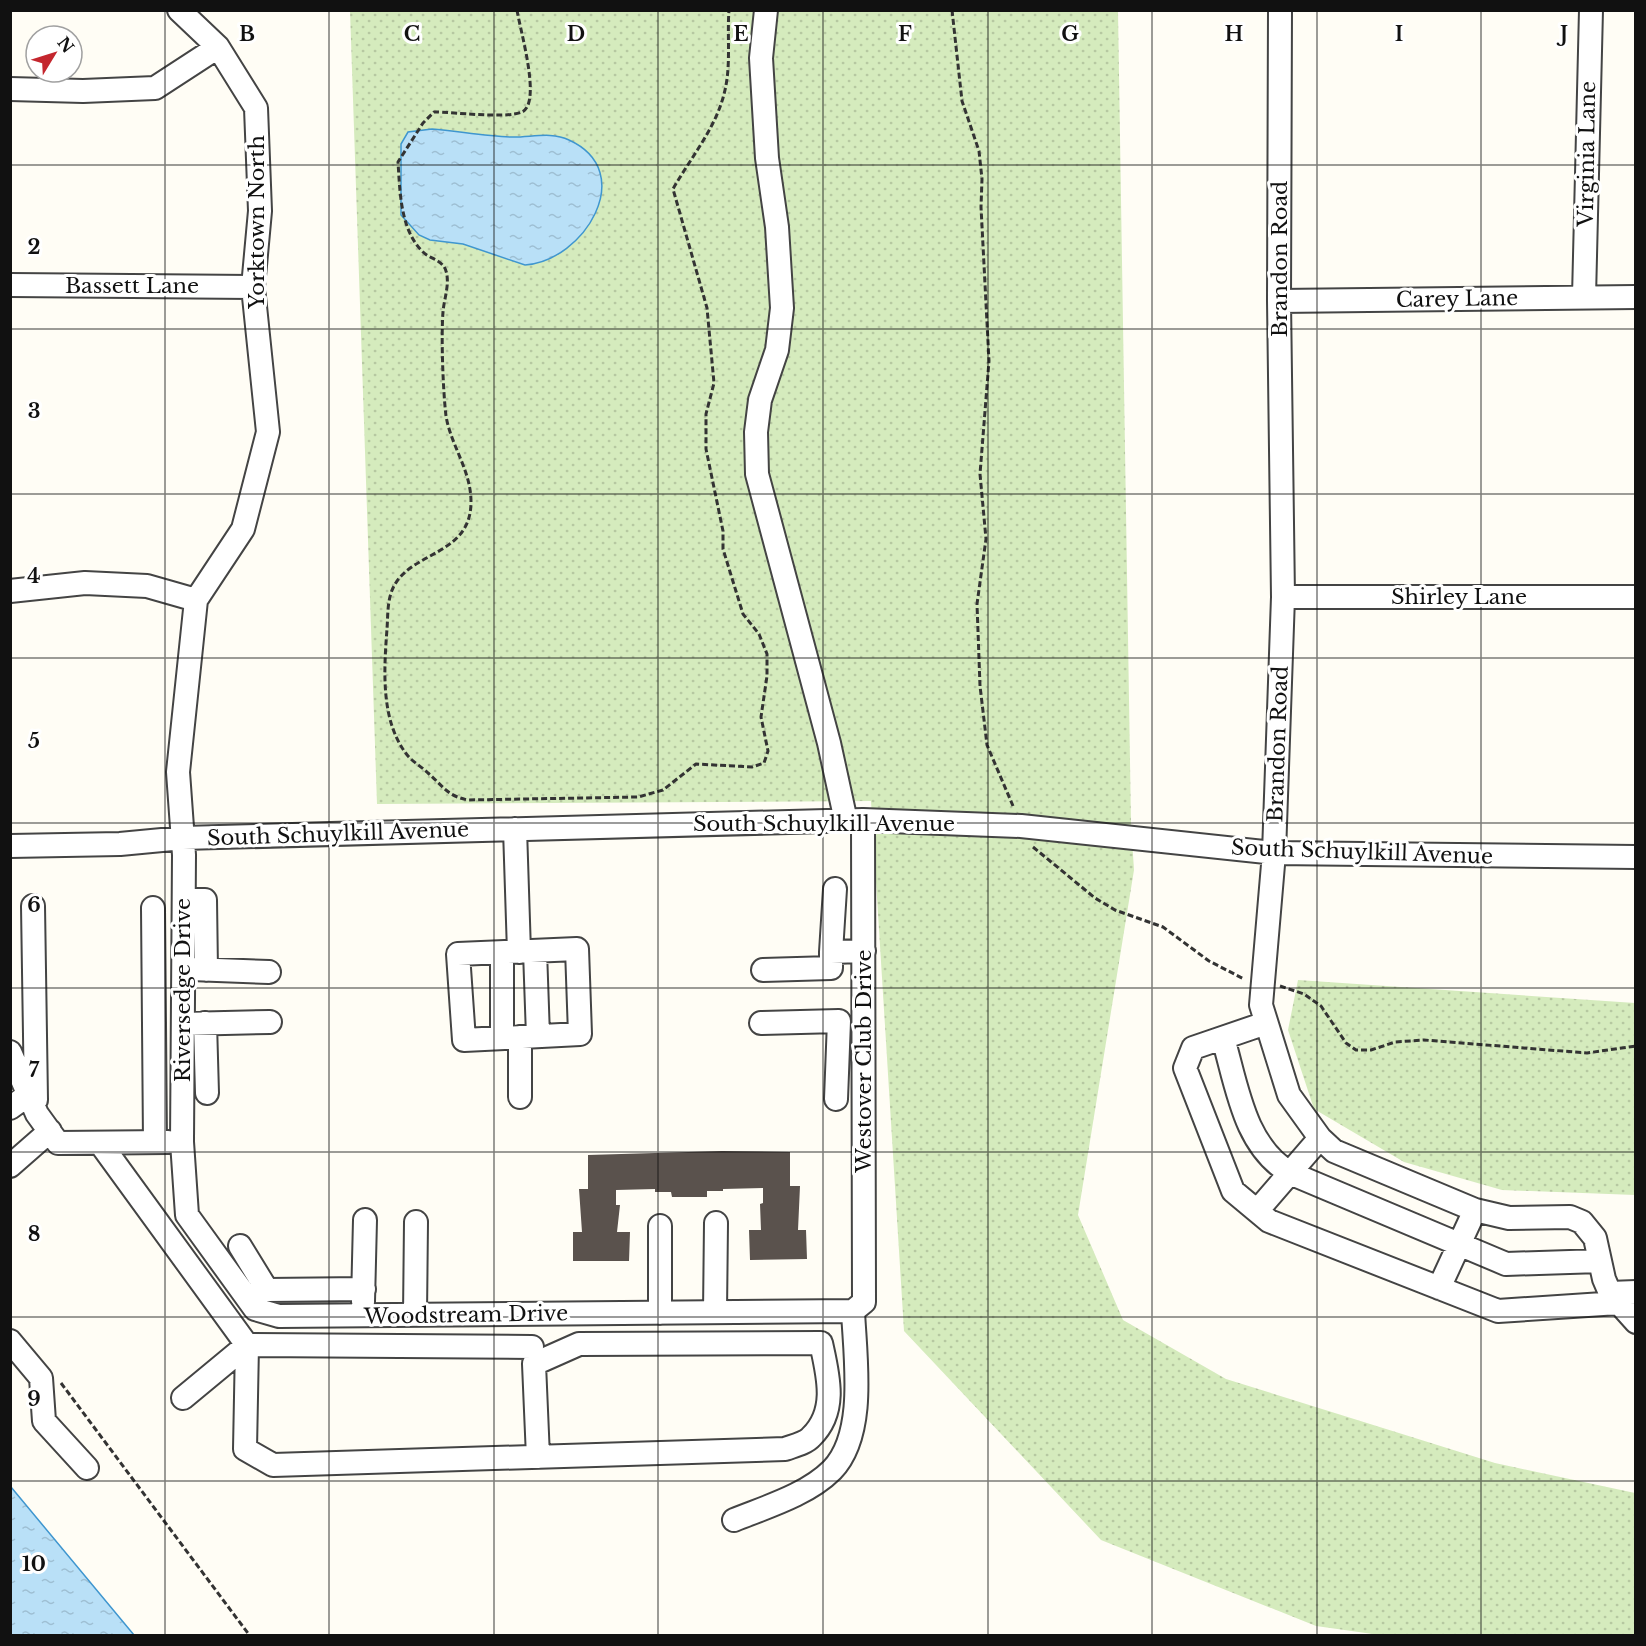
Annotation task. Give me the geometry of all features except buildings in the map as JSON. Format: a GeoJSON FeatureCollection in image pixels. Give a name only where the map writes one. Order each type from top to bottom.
{"type":"FeatureCollection","features":[{"type":"Feature","properties":{"kind":"street","name":"Yorktown North"},"geometry":{"type":"LineString","coordinates":[[179,10],[218,47],[256,108],[260,211],[253,287],[268,432],[243,529],[196,600],[178,772],[183,838]]}},
{"type":"Feature","properties":{"kind":"street","name":"Westover Club Drive"},"geometry":{"type":"LineString","coordinates":[[734,1520],[817,1482],[833,1469],[847,1446],[853,1429],[859,1306],[864,951],[855,820],[829,743],[757,474],[756,432],[760,400],[777,350],[782,308],[777,227],[766,159],[761,57],[766,10]]}},
{"type":"Feature","properties":{"kind":"street","name":"Brandon Road"},"geometry":{"type":"LineString","coordinates":[[1280,10],[1279,301],[1283,597],[1274,853],[1261,1005],[1289,1095],[1320,1138],[1334,1151],[1475,1210],[1509,1218],[1570,1217],[1582,1222],[1595,1238],[1600,1261],[1635,1322]]}},
{"type":"Feature","properties":{"kind":"street","name":"Virginia Lane"},"geometry":{"type":"LineString","coordinates":[[1584,297],[1591,10]]}},
{"type":"Feature","properties":{"kind":"street"},"geometry":{"type":"LineString","coordinates":[[10,89],[83,91],[155,88],[218,47]]}},
{"type":"Feature","properties":{"kind":"street","name":"Bassett Lane"},"geometry":{"type":"LineString","coordinates":[[10,285],[253,287]]}},
{"type":"Feature","properties":{"kind":"street","name":"Carey Lane"},"geometry":{"type":"LineString","coordinates":[[1279,301],[1635,297]]}},
{"type":"Feature","properties":{"kind":"street"},"geometry":{"type":"LineString","coordinates":[[10,591],[85,583],[147,586],[196,600]]}},
{"type":"Feature","properties":{"kind":"street","name":"Shirley Lane"},"geometry":{"type":"LineString","coordinates":[[1283,597],[1635,597]]}},
{"type":"Feature","properties":{"kind":"street","name":"South Schuylkill Avenue"},"geometry":{"type":"LineString","coordinates":[[10,846],[120,844],[183,838],[855,820],[1021,826],[1274,853],[1635,857]]}},
{"type":"Feature","properties":{"kind":"street"},"geometry":{"type":"LineString","coordinates":[[515,829],[520,1097]]}},
{"type":"Feature","properties":{"kind":"street","name":"Riversedge Drive"},"geometry":{"type":"LineString","coordinates":[[182,1142],[194,1024],[183,969],[183,838]]}},
{"type":"Feature","properties":{"kind":"street"},"geometry":{"type":"LineString","coordinates":[[763,970],[831,968],[835,889]]}},
{"type":"Feature","properties":{"kind":"street"},"geometry":{"type":"LineString","coordinates":[[184,900],[205,900],[206,970]]}},
{"type":"Feature","properties":{"kind":"street"},"geometry":{"type":"LineString","coordinates":[[10,1166],[31,1112],[33,906]]}},
{"type":"Feature","properties":{"kind":"street"},"geometry":{"type":"LineString","coordinates":[[153,908],[154,1142]]}},
{"type":"Feature","properties":{"kind":"street"},"geometry":{"type":"LineString","coordinates":[[577,949],[580,1034],[464,1040],[459,954],[519,952],[577,949]]}},
{"type":"Feature","properties":{"kind":"street"},"geometry":{"type":"LineString","coordinates":[[831,952],[864,951]]}},
{"type":"Feature","properties":{"kind":"street"},"geometry":{"type":"LineString","coordinates":[[519,952],[520,1037]]}},
{"type":"Feature","properties":{"kind":"street"},"geometry":{"type":"LineString","coordinates":[[183,969],[269,972]]}},
{"type":"Feature","properties":{"kind":"street"},"geometry":{"type":"LineString","coordinates":[[761,1023],[839,1021],[836,1099]]}},
{"type":"Feature","properties":{"kind":"street"},"geometry":{"type":"LineString","coordinates":[[207,1093],[194,1024],[270,1022]]}},
{"type":"Feature","properties":{"kind":"street"},"geometry":{"type":"LineString","coordinates":[[1266,1023],[1192,1048],[1185,1068],[1233,1191],[1269,1221],[1498,1311],[1621,1296]]}},
{"type":"Feature","properties":{"kind":"street"},"geometry":{"type":"LineString","coordinates":[[839,1034],[864,1033]]}},
{"type":"Feature","properties":{"kind":"street"},"geometry":{"type":"LineString","coordinates":[[1223,1038],[1248,1125],[1273,1163],[1290,1173],[1506,1264],[1600,1261]]}},
{"type":"Feature","properties":{"kind":"street"},"geometry":{"type":"LineString","coordinates":[[10,1052],[31,1112],[58,1143],[182,1142]]}},
{"type":"Feature","properties":{"kind":"street"},"geometry":{"type":"LineString","coordinates":[[1257,1211],[1320,1138]]}},
{"type":"Feature","properties":{"kind":"street","name":"Woodstream Drive"},"geometry":{"type":"LineString","coordinates":[[182,1142],[187,1215],[255,1309],[279,1316],[722,1312],[859,1306]]}},
{"type":"Feature","properties":{"kind":"street"},"geometry":{"type":"LineString","coordinates":[[100,1143],[247,1346],[245,1449],[273,1465],[785,1449],[811,1438],[825,1415],[831,1391],[821,1343],[579,1344],[533,1356],[247,1346],[183,1398]]}},
{"type":"Feature","properties":{"kind":"street"},"geometry":{"type":"LineString","coordinates":[[1439,1288],[1475,1210]]}},
{"type":"Feature","properties":{"kind":"street"},"geometry":{"type":"LineString","coordinates":[[363,1316],[365,1220]]}},
{"type":"Feature","properties":{"kind":"street"},"geometry":{"type":"LineString","coordinates":[[415,1315],[416,1222]]}},
{"type":"Feature","properties":{"kind":"street"},"geometry":{"type":"LineString","coordinates":[[716,1223],[722,1312],[734,1344]]}},
{"type":"Feature","properties":{"kind":"street"},"geometry":{"type":"LineString","coordinates":[[660,1226],[660,1313]]}},
{"type":"Feature","properties":{"kind":"street"},"geometry":{"type":"LineString","coordinates":[[240,1246],[267,1290],[364,1289]]}},
{"type":"Feature","properties":{"kind":"street"},"geometry":{"type":"LineString","coordinates":[[529,1314],[538,1457]]}},
{"type":"Feature","properties":{"kind":"street"},"geometry":{"type":"LineString","coordinates":[[10,1341],[41,1378],[44,1421],[87,1468]]}},
{"type":"Feature","properties":{"kind":"path"},"geometry":{"type":"LineString","coordinates":[[517,10],[532,85],[531,102],[523,111],[507,114],[434,112],[398,162],[407,228],[424,253],[438,260],[446,270],[447,284],[443,313],[446,415],[452,438],[469,478],[471,504],[465,529],[448,546],[405,571],[393,588],[389,605],[385,651],[388,709],[393,728],[408,757],[452,797],[468,800],[638,797],[663,790],[696,764],[753,767],[764,763],[768,751],[760,717],[767,676],[767,654],[759,634],[743,614],[723,549],[723,531],[706,449],[706,414],[714,383],[707,308],[673,189],[718,114],[725,90],[729,61],[729,10]]}},
{"type":"Feature","properties":{"kind":"path"},"geometry":{"type":"LineString","coordinates":[[952,10],[962,101],[979,151],[982,179],[981,207],[989,361],[981,451],[981,496],[986,539],[977,604],[980,686],[987,745],[999,779],[1028,841],[1039,854],[1095,898],[1115,910],[1164,927],[1231,974],[1304,994],[1321,1006],[1346,1043],[1356,1050],[1371,1050],[1395,1042],[1424,1040],[1587,1053],[1635,1046]]}},
{"type":"Feature","properties":{"kind":"path"},"geometry":{"type":"LineString","coordinates":[[60,1382],[250,1635]]}},
{"type":"Feature","properties":{"kind":"green space"},"geometry":{"type":"Polygon","coordinates":[[[350,11],[1118,11],[1131,824],[1134,870],[1078,1215],[1123,1320],[1226,1379],[1495,1463],[1635,1493],[1635,1635],[1387,1636],[1316,1626],[1101,1540],[904,1331],[871,801],[377,804],[350,11]]]}},
{"type":"Feature","properties":{"kind":"green space"},"geometry":{"type":"Polygon","coordinates":[[[1298,980],[1635,1003],[1635,1195],[1502,1190],[1404,1162],[1314,1109],[1288,1030],[1298,980]]]}},
{"type":"Feature","properties":{"kind":"water"},"geometry":{"type":"Polygon","coordinates":[[[432,129],[490,136],[555,136],[569,140],[590,154],[600,172],[601,193],[595,213],[583,232],[567,248],[547,260],[525,265],[463,244],[430,240],[419,235],[401,215],[401,144],[408,132],[432,129]]]}},
{"type":"Feature","properties":{"kind":"water"},"geometry":{"type":"Polygon","coordinates":[[[11,1487],[134,1635],[11,1635],[11,1487]]]}}]}
